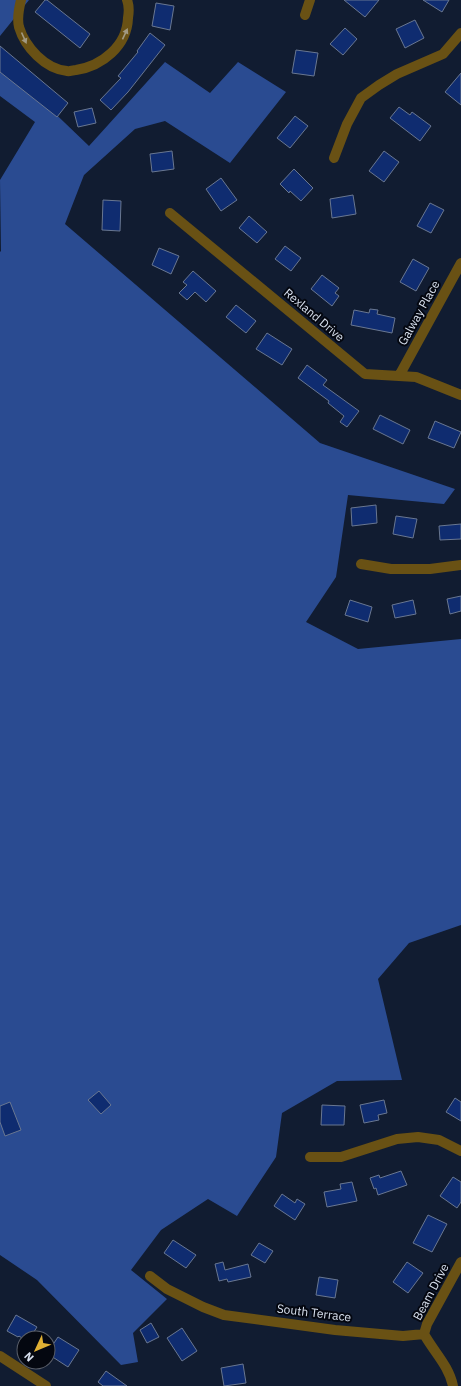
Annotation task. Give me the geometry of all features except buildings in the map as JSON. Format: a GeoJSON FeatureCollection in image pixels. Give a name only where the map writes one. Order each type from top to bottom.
{"type":"FeatureCollection","features":[{"type":"Feature","properties":{"kind":"street"},"geometry":{"type":"LineString","coordinates":[[21,0],[18,9],[19,26],[26,43],[37,56],[51,66],[67,71],[83,69],[96,64],[106,58],[122,40],[128,29],[127,0]]}},
{"type":"Feature","properties":{"kind":"street"},"geometry":{"type":"LineString","coordinates":[[305,15],[310,0]]}},
{"type":"Feature","properties":{"kind":"street"},"geometry":{"type":"LineString","coordinates":[[334,158],[347,124],[362,98],[397,74],[443,54],[461,33]]}},
{"type":"Feature","properties":{"kind":"street","name":"Rexland Drive"},"geometry":{"type":"LineString","coordinates":[[170,213],[365,374],[416,377],[461,394]]}},
{"type":"Feature","properties":{"kind":"street","name":"Galway Place"},"geometry":{"type":"LineString","coordinates":[[399,376],[461,263]]}},
{"type":"Feature","properties":{"kind":"street"},"geometry":{"type":"LineString","coordinates":[[361,564],[391,569],[430,568],[461,565]]}},
{"type":"Feature","properties":{"kind":"street"},"geometry":{"type":"LineString","coordinates":[[310,1157],[341,1157],[397,1139],[418,1137],[439,1140],[461,1151]]}},
{"type":"Feature","properties":{"kind":"street","name":"Beam Drive"},"geometry":{"type":"LineString","coordinates":[[424,1334],[427,1324],[461,1262]]}},
{"type":"Feature","properties":{"kind":"street","name":"South Terrace"},"geometry":{"type":"LineString","coordinates":[[150,1276],[167,1289],[203,1307],[224,1315],[335,1330],[403,1336],[424,1334]]}},
{"type":"Feature","properties":{"kind":"street"},"geometry":{"type":"LineString","coordinates":[[424,1334],[448,1370],[453,1386]]}},
{"type":"Feature","properties":{"kind":"street"},"geometry":{"type":"LineString","coordinates":[[0,1356],[46,1386]]}},
{"type":"Feature","properties":{"kind":"shaded area"},"geometry":{"type":"Polygon","coordinates":[[[0,0],[29,0],[0,36],[0,0]]]}},
{"type":"Feature","properties":{"kind":"shaded area"},"geometry":{"type":"Polygon","coordinates":[[[0,56],[16,76],[89,146],[165,62],[210,93],[238,62],[286,92],[230,163],[165,121],[135,129],[84,175],[65,224],[320,443],[455,489],[444,504],[348,495],[336,577],[306,622],[358,649],[461,639],[461,925],[409,943],[378,979],[402,1080],[337,1081],[282,1113],[276,1157],[237,1216],[208,1199],[161,1230],[131,1270],[167,1299],[133,1333],[138,1362],[121,1365],[37,1280],[0,1255],[0,180],[35,122],[0,96],[0,56]]]}}]}
